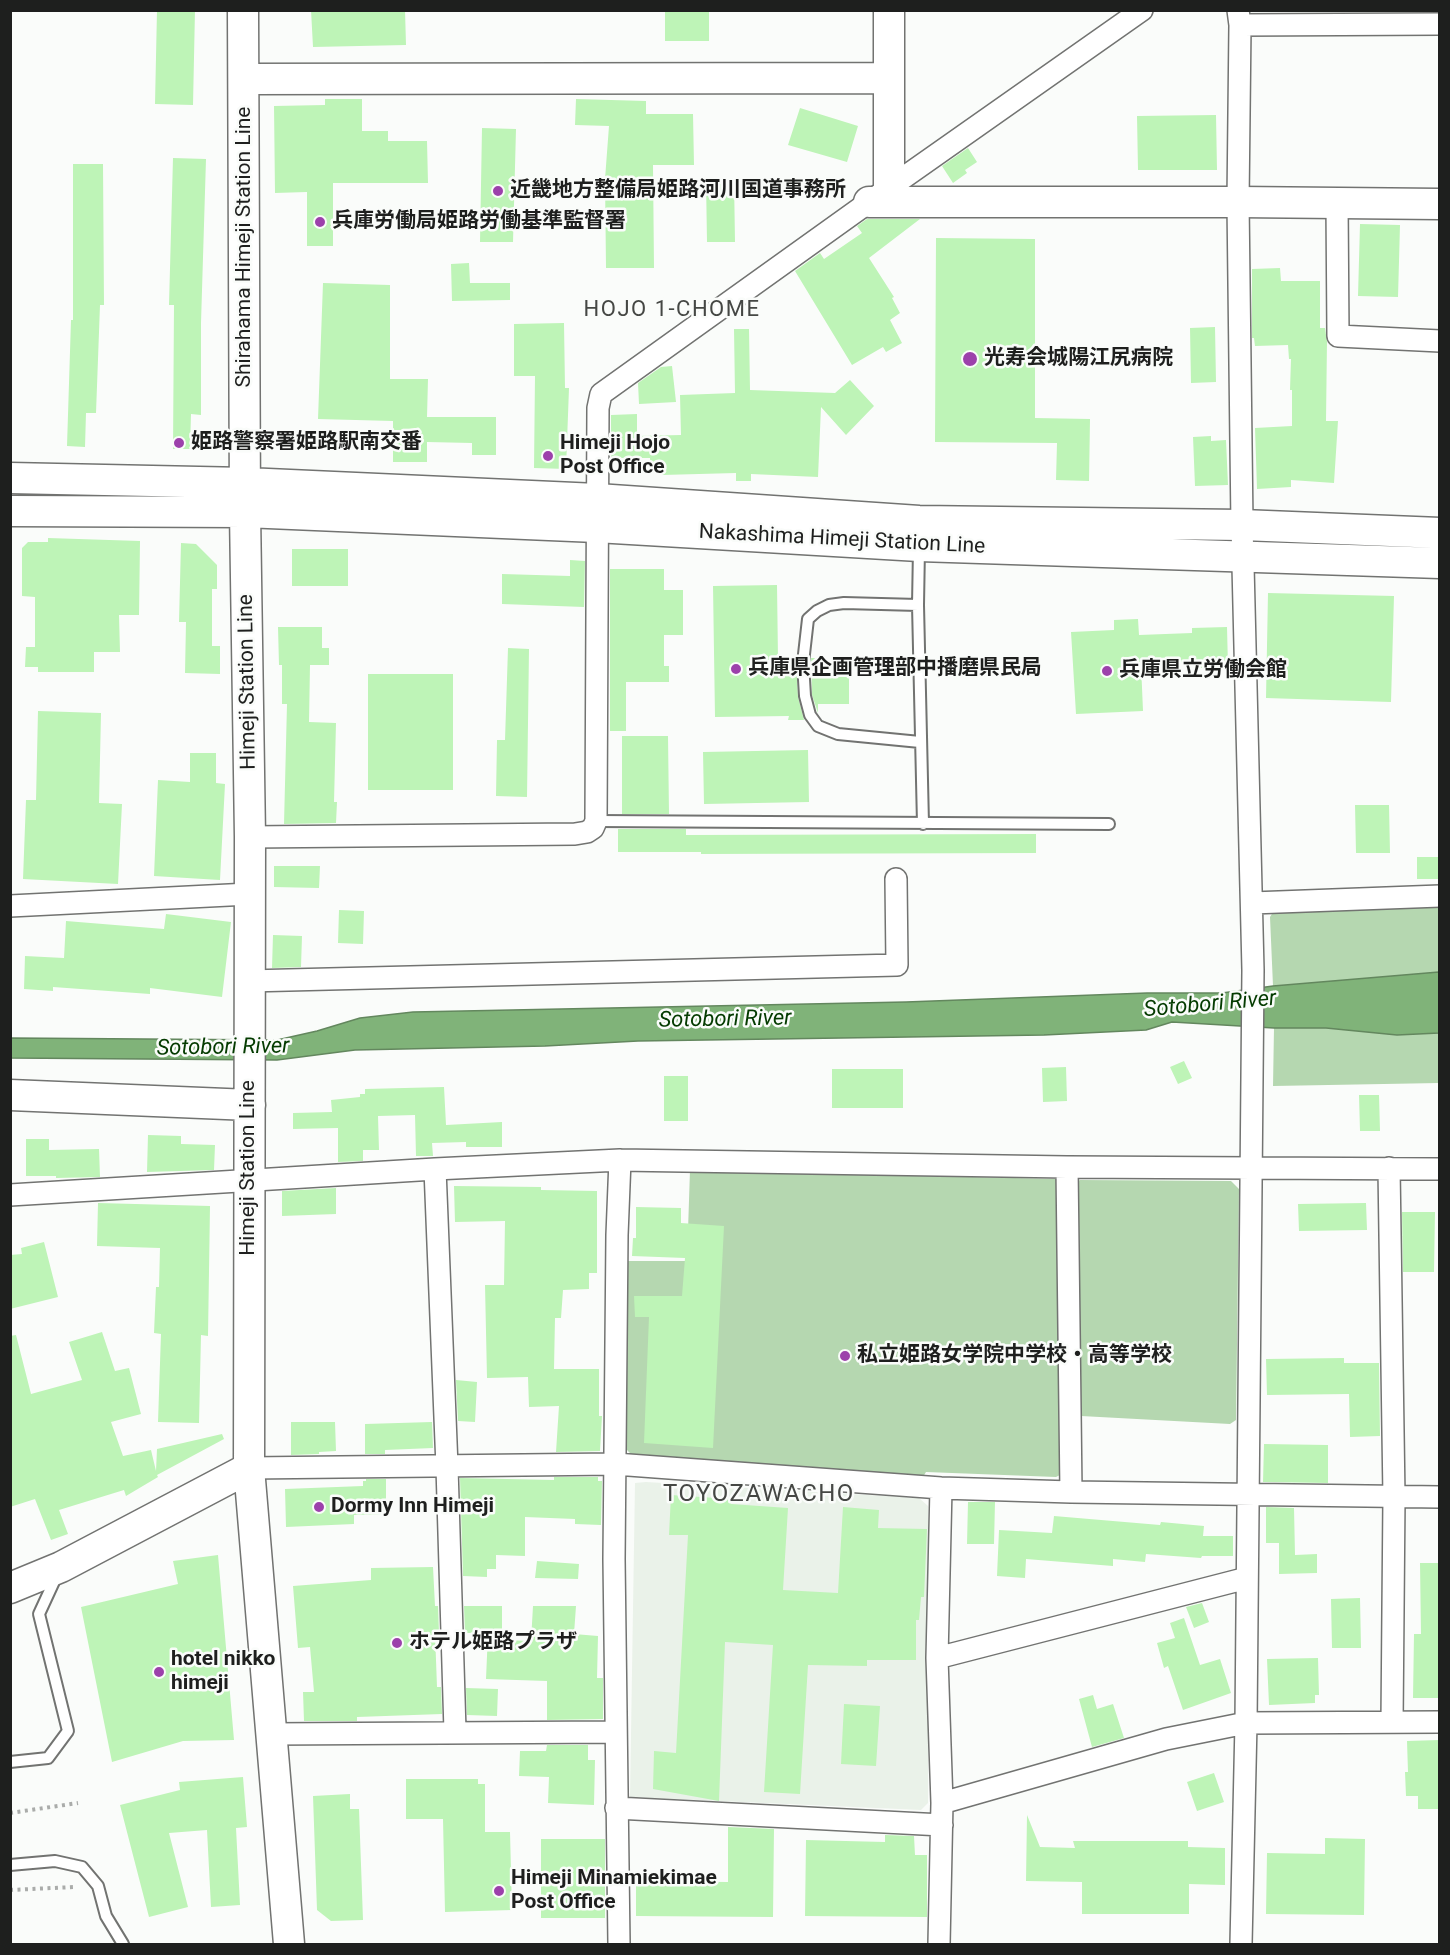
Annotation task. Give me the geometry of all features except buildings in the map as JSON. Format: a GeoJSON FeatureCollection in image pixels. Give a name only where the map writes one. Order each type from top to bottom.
{"type":"FeatureCollection","features":[{"type":"Feature","properties":{"kind":"main road","name":"Shirahama Himeji Station Line"},"geometry":{"type":"LineString","coordinates":[[243,10],[245,497]]}},
{"type":"Feature","properties":{"kind":"main road"},"geometry":{"type":"LineString","coordinates":[[890,10],[889,78],[879,196],[1440,204]]}},
{"type":"Feature","properties":{"kind":"main road"},"geometry":{"type":"LineString","coordinates":[[244,79],[889,78]]}},
{"type":"Feature","properties":{"kind":"main road"},"geometry":{"type":"LineString","coordinates":[[10,478],[245,497]]}},
{"type":"Feature","properties":{"kind":"main road"},"geometry":{"type":"LineString","coordinates":[[10,511],[245,497]]}},
{"type":"Feature","properties":{"kind":"main road","name":"Nakashima Himeji Station Line"},"geometry":{"type":"LineString","coordinates":[[245,497],[596,513],[1242,556],[1440,562]]}},
{"type":"Feature","properties":{"kind":"main road","name":"Himeji Station Line"},"geometry":{"type":"LineString","coordinates":[[245,497],[250,837],[249,1468],[289,1944]]}},
{"type":"Feature","properties":{"kind":"main road","name":"Nakashima Himeji Station Line"},"geometry":{"type":"LineString","coordinates":[[919,534],[1242,525],[1440,533]]}},
{"type":"Feature","properties":{"kind":"main road"},"geometry":{"type":"LineString","coordinates":[[10,1095],[250,1105]]}},
{"type":"Feature","properties":{"kind":"main road"},"geometry":{"type":"LineString","coordinates":[[10,1588],[61,1567],[249,1468]]}},
{"type":"Feature","properties":{"kind":"street"},"geometry":{"type":"LineString","coordinates":[[250,837],[575,834],[587,832],[593,828],[596,821],[596,513],[598,408],[601,394],[1142,10]]}},
{"type":"Feature","properties":{"kind":"street"},"geometry":{"type":"LineString","coordinates":[[1241,1944],[1253,1167],[1253,970],[1242,556],[1238,202],[1239,18],[1440,24]]}},
{"type":"Feature","properties":{"kind":"street"},"geometry":{"type":"LineString","coordinates":[[1337,203],[1338,336],[1440,341]]}},
{"type":"Feature","properties":{"kind":"street"},"geometry":{"type":"LineString","coordinates":[[248,981],[897,965],[896,879]]}},
{"type":"Feature","properties":{"kind":"street"},"geometry":{"type":"LineString","coordinates":[[10,906],[249,894]]}},
{"type":"Feature","properties":{"kind":"street"},"geometry":{"type":"LineString","coordinates":[[1252,903],[1440,896]]}},
{"type":"Feature","properties":{"kind":"street"},"geometry":{"type":"LineString","coordinates":[[10,1195],[435,1168],[620,1160],[1067,1167],[1440,1169]]}},
{"type":"Feature","properties":{"kind":"street"},"geometry":{"type":"LineString","coordinates":[[619,1944],[615,1732],[615,1464],[620,1160]]}},
{"type":"Feature","properties":{"kind":"street"},"geometry":{"type":"LineString","coordinates":[[1067,1167],[1071,1492]]}},
{"type":"Feature","properties":{"kind":"street"},"geometry":{"type":"LineString","coordinates":[[435,1168],[455,1731]]}},
{"type":"Feature","properties":{"kind":"street"},"geometry":{"type":"LineString","coordinates":[[1389,1168],[1394,1497],[1392,1722]]}},
{"type":"Feature","properties":{"kind":"street"},"geometry":{"type":"LineString","coordinates":[[249,1468],[615,1464],[941,1488],[1440,1497]]}},
{"type":"Feature","properties":{"kind":"street"},"geometry":{"type":"LineString","coordinates":[[939,1944],[942,1803],[937,1658],[941,1488]]}},
{"type":"Feature","properties":{"kind":"street"},"geometry":{"type":"LineString","coordinates":[[937,1658],[1247,1578]]}},
{"type":"Feature","properties":{"kind":"street"},"geometry":{"type":"LineString","coordinates":[[942,1803],[1166,1739],[1246,1723],[1440,1722]]}},
{"type":"Feature","properties":{"kind":"street"},"geometry":{"type":"LineString","coordinates":[[271,1734],[455,1731],[615,1732]]}},
{"type":"Feature","properties":{"kind":"street"},"geometry":{"type":"LineString","coordinates":[[616,1808],[942,1825]]}},
{"type":"Feature","properties":{"kind":"lane"},"geometry":{"type":"LineString","coordinates":[[919,534],[918,605],[923,824]]}},
{"type":"Feature","properties":{"kind":"lane"},"geometry":{"type":"LineString","coordinates":[[918,605],[844,603],[829,605],[817,611],[808,619],[803,663],[807,706],[818,726],[838,734],[920,742]]}},
{"type":"Feature","properties":{"kind":"lane"},"geometry":{"type":"LineString","coordinates":[[596,821],[1109,824]]}},
{"type":"Feature","properties":{"kind":"lane"},"geometry":{"type":"LineString","coordinates":[[10,1762],[48,1758],[68,1731],[39,1614],[61,1567]]}},
{"type":"Feature","properties":{"kind":"lane"},"geometry":{"type":"LineString","coordinates":[[10,1865],[55,1861],[82,1867],[98,1886],[106,1916],[121,1943]]}},
{"type":"Feature","properties":{"kind":"path"},"geometry":{"type":"LineString","coordinates":[[10,1813],[78,1803]]}},
{"type":"Feature","properties":{"kind":"path"},"geometry":{"type":"LineString","coordinates":[[10,1890],[74,1887]]}},
{"type":"Feature","properties":{"kind":"shaded area"},"geometry":{"type":"Polygon","coordinates":[[[1439,906],[1439,972],[1273,986],[1270,917],[1275,909],[1439,906]]]}},
{"type":"Feature","properties":{"kind":"shaded area"},"geometry":{"type":"Polygon","coordinates":[[[1274,1028],[1326,1028],[1397,1035],[1439,1033],[1439,1083],[1273,1086],[1274,1028]]]}},
{"type":"Feature","properties":{"kind":"shaded area","name":"私立姫路女学院中学校・高等学校"},"geometry":{"type":"Polygon","coordinates":[[[690,1170],[1055,1179],[1062,1183],[1064,1473],[1056,1477],[926,1472],[923,1477],[637,1460],[627,1450],[627,1261],[687,1261],[690,1170]]]}},
{"type":"Feature","properties":{"kind":"shaded area"},"geometry":{"type":"Polygon","coordinates":[[[1080,1180],[1231,1181],[1239,1189],[1236,1420],[1230,1424],[1081,1416],[1075,1410],[1075,1183],[1080,1180]]]}},
{"type":"Feature","properties":{"kind":"shaded area"},"geometry":{"type":"Polygon","coordinates":[[[635,1483],[919,1498],[928,1506],[928,1803],[921,1810],[630,1797],[635,1483]]]}},
{"type":"Feature","properties":{"kind":"water","name":"Sotobori River"},"geometry":{"type":"Polygon","coordinates":[[[1439,972],[1439,1033],[1397,1035],[1326,1028],[1274,1028],[1172,1022],[1146,1030],[1044,1035],[638,1041],[545,1046],[355,1050],[277,1060],[11,1058],[11,1038],[277,1040],[360,1018],[413,1012],[1222,993],[1273,986],[1439,972]]]}},
{"type":"Feature","properties":{"kind":"place","name":"近畿地方整備局姫路河川国道事務所"},"geometry":{"type":"Point","coordinates":[498,191]}},
{"type":"Feature","properties":{"kind":"place","name":"兵庫労働局姫路労働基準監督署"},"geometry":{"type":"Point","coordinates":[320,222]}},
{"type":"Feature","properties":{"kind":"place","name":"光寿会城陽江尻病院"},"geometry":{"type":"Point","coordinates":[970,359]}},
{"type":"Feature","properties":{"kind":"place","name":"姫路警察署姫路駅南交番"},"geometry":{"type":"Point","coordinates":[179,443]}},
{"type":"Feature","properties":{"kind":"place","name":"Himeji Hojo Post Office"},"geometry":{"type":"Point","coordinates":[548,456]}},
{"type":"Feature","properties":{"kind":"place","name":"兵庫県企画管理部中播磨県民局"},"geometry":{"type":"Point","coordinates":[736,669]}},
{"type":"Feature","properties":{"kind":"place","name":"兵庫県立労働会館"},"geometry":{"type":"Point","coordinates":[1107,671]}},
{"type":"Feature","properties":{"kind":"place","name":"私立姫路女学院中学校・高等学校"},"geometry":{"type":"Point","coordinates":[845,1356]}},
{"type":"Feature","properties":{"kind":"place","name":"Dormy Inn Himeji"},"geometry":{"type":"Point","coordinates":[319,1507]}},
{"type":"Feature","properties":{"kind":"place","name":"ホテル姫路プラザ"},"geometry":{"type":"Point","coordinates":[397,1643]}},
{"type":"Feature","properties":{"kind":"place","name":"hotel nikko himeji"},"geometry":{"type":"Point","coordinates":[159,1672]}},
{"type":"Feature","properties":{"kind":"place","name":"Himeji Minamiekimae Post Office"},"geometry":{"type":"Point","coordinates":[499,1891]}},
{"type":"Feature","properties":{"kind":"district","name":"HOJO 1-CHOME"},"geometry":{"type":"Point","coordinates":[672,310]}},
{"type":"Feature","properties":{"kind":"district","name":"TOYOZAWACHO"},"geometry":{"type":"Point","coordinates":[759,1495]}}]}
